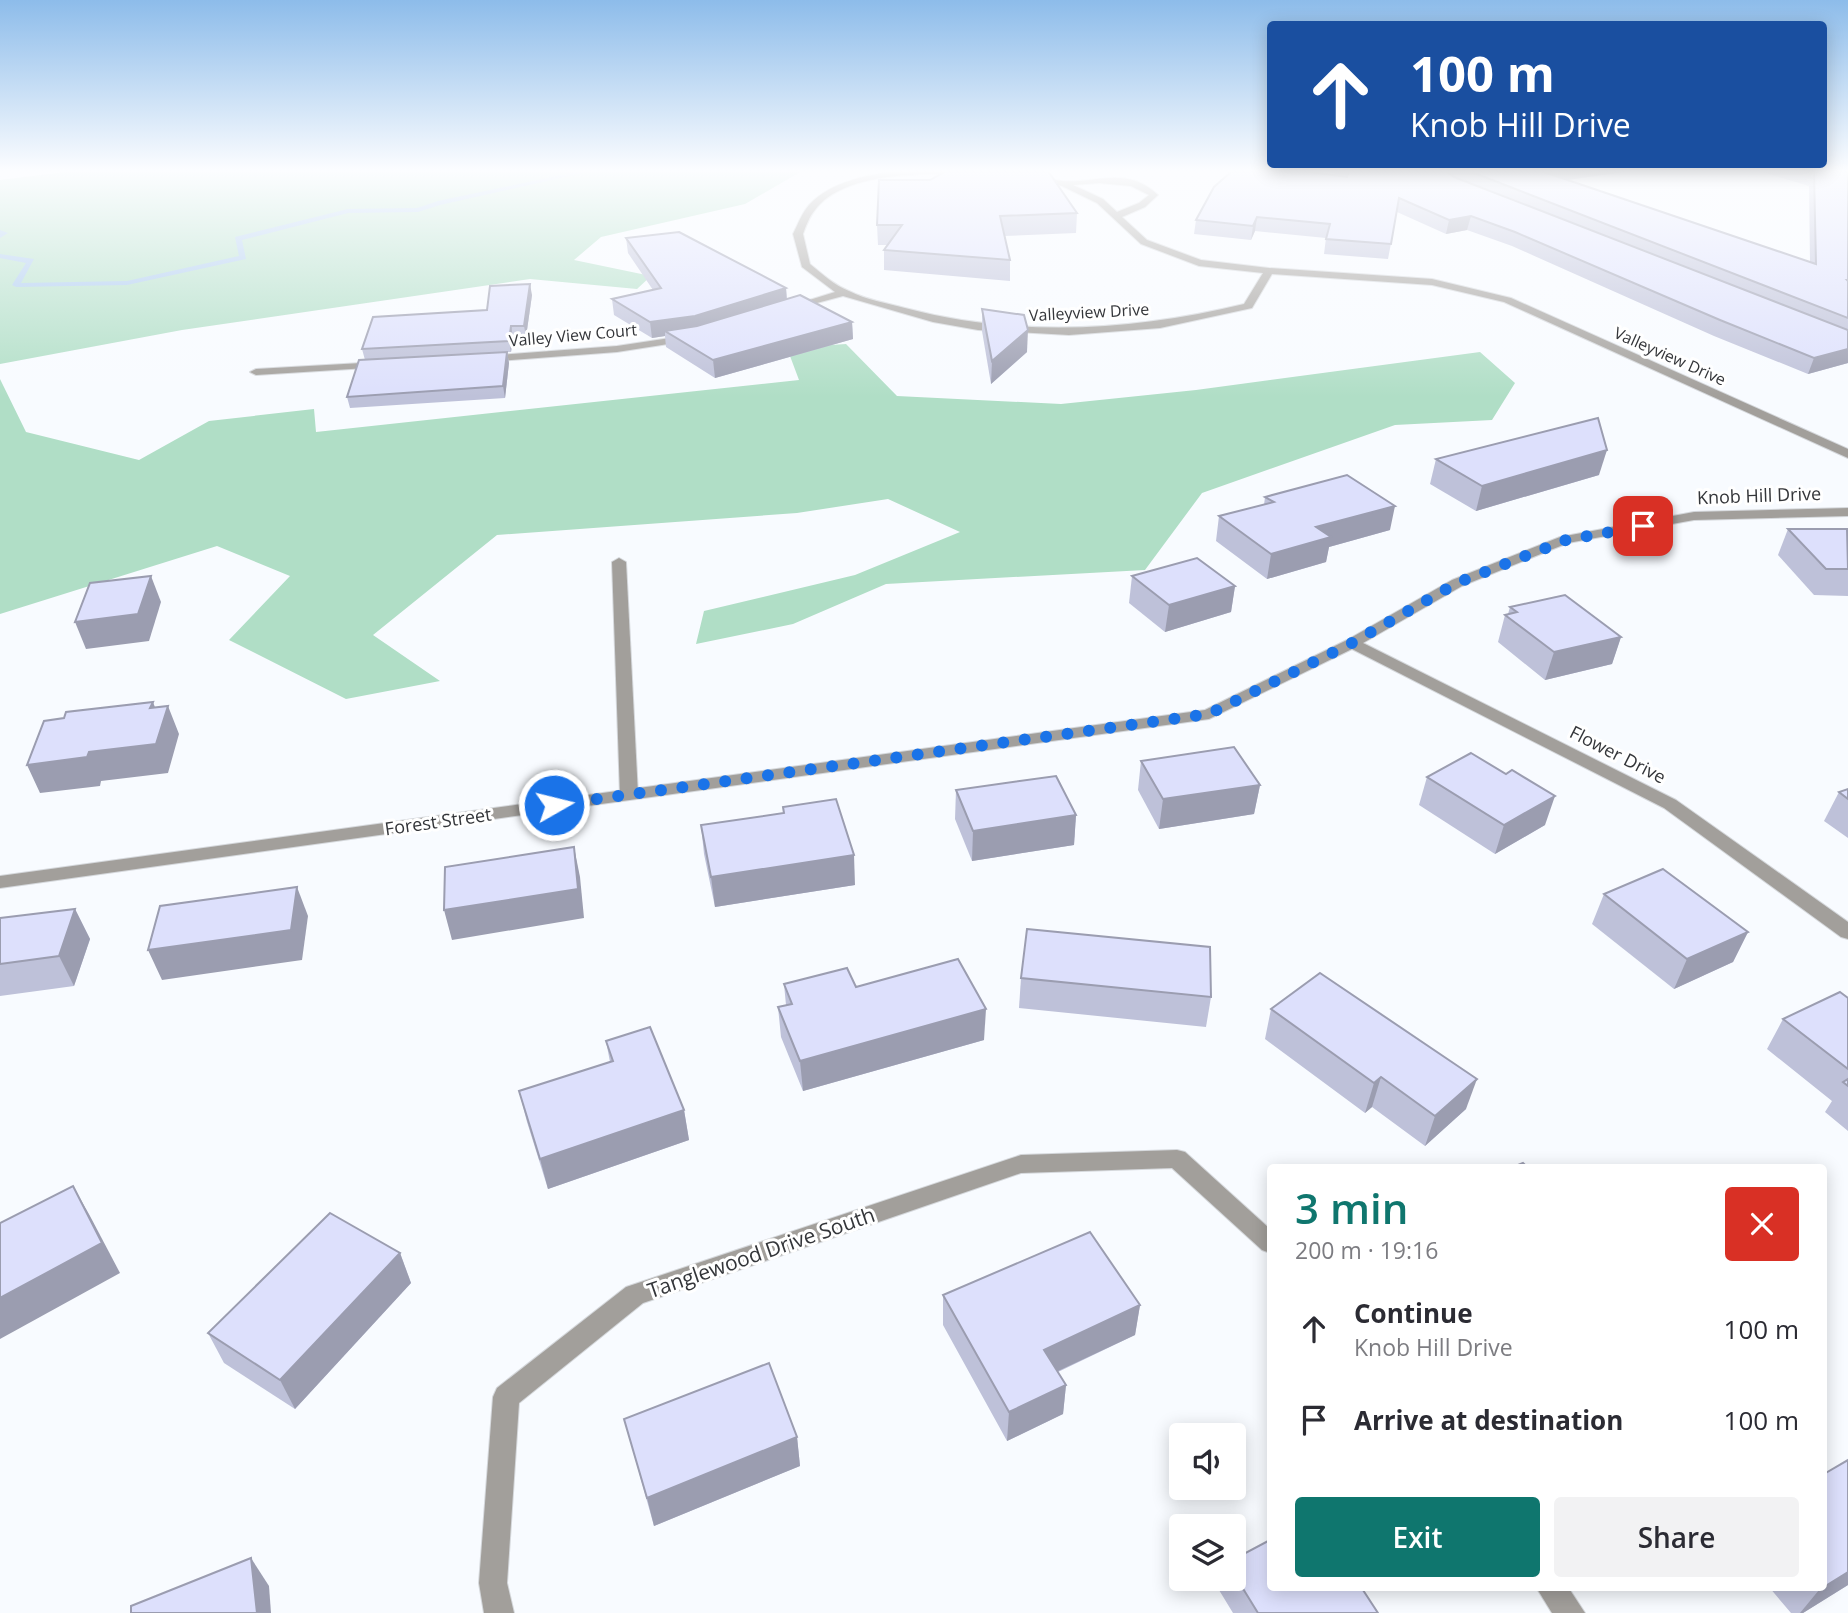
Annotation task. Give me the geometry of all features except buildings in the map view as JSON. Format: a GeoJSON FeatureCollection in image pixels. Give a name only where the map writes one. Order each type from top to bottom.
{"type":"FeatureCollection","features":[{"type":"Feature","properties":{"kind":"street","name":"Valleyview Drive"},"geometry":{"type":"LineString","coordinates":[[801,246],[805,265],[844,293],[928,319],[1024,331],[1112,330],[1196,321],[1248,306],[1269,271]]}},
{"type":"Feature","properties":{"kind":"street","name":"Valleyview Drive"},"geometry":{"type":"LineString","coordinates":[[1155,246],[1199,263],[1269,271],[1432,282],[1507,300],[1848,454]]}},
{"type":"Feature","properties":{"kind":"street"},"geometry":{"type":"LineString","coordinates":[[778,313],[844,293]]}},
{"type":"Feature","properties":{"kind":"street","name":"Valley View Court"},"geometry":{"type":"LineString","coordinates":[[466,360],[617,349],[698,337]]}},
{"type":"Feature","properties":{"kind":"street"},"geometry":{"type":"LineString","coordinates":[[256,372],[396,364]]}},
{"type":"Feature","properties":{"kind":"street","name":"Knob Hill Drive"},"geometry":{"type":"LineString","coordinates":[[1209,714],[1352,643],[1457,583],[1566,540],[1694,516],[1848,512]]}},
{"type":"Feature","properties":{"kind":"street"},"geometry":{"type":"LineString","coordinates":[[619,562],[629,795]]}},
{"type":"Feature","properties":{"kind":"street","name":"Flower Drive"},"geometry":{"type":"LineString","coordinates":[[1352,643],[1670,804],[1848,932]]}},
{"type":"Feature","properties":{"kind":"street","name":"Forest Street"},"geometry":{"type":"LineString","coordinates":[[0,882],[1209,714]]}},
{"type":"Feature","properties":{"kind":"street","name":"Tanglewood Drive South"},"geometry":{"type":"LineString","coordinates":[[499,1613],[493,1583],[506,1397],[635,1295],[1021,1164],[1177,1159],[1267,1240]]}},
{"type":"Feature","properties":{"kind":"street"},"geometry":{"type":"LineString","coordinates":[[1553,1591],[1570,1613]]}},
{"type":"Feature","properties":{"kind":"green space"},"geometry":{"type":"Polygon","coordinates":[[[0,246],[590,246],[574,260],[651,276],[637,289],[530,279],[182,330],[0,364],[0,246]]]}},
{"type":"Feature","properties":{"kind":"green space"},"geometry":{"type":"Polygon","coordinates":[[[846,344],[897,396],[1061,404],[1196,390],[1480,352],[1515,383],[1492,420],[1395,425],[1202,493],[1145,570],[886,584],[793,624],[696,644],[704,611],[855,575],[960,532],[888,499],[797,513],[497,535],[373,635],[440,681],[346,699],[229,640],[290,576],[217,546],[0,614],[0,379],[26,432],[139,460],[209,421],[314,409],[316,432],[799,380],[787,348],[846,344]]]}},
{"type":"Feature","properties":{"kind":"waterway"},"geometry":{"type":"LineString","coordinates":[[0,256],[31,261],[16,285],[127,283],[243,257],[240,246]]}},
{"type":"Feature","properties":{"kind":"route"},"geometry":{"type":"LineString","coordinates":[[554,805],[1209,714],[1352,643],[1457,583],[1566,540],[1643,526]]}}]}
